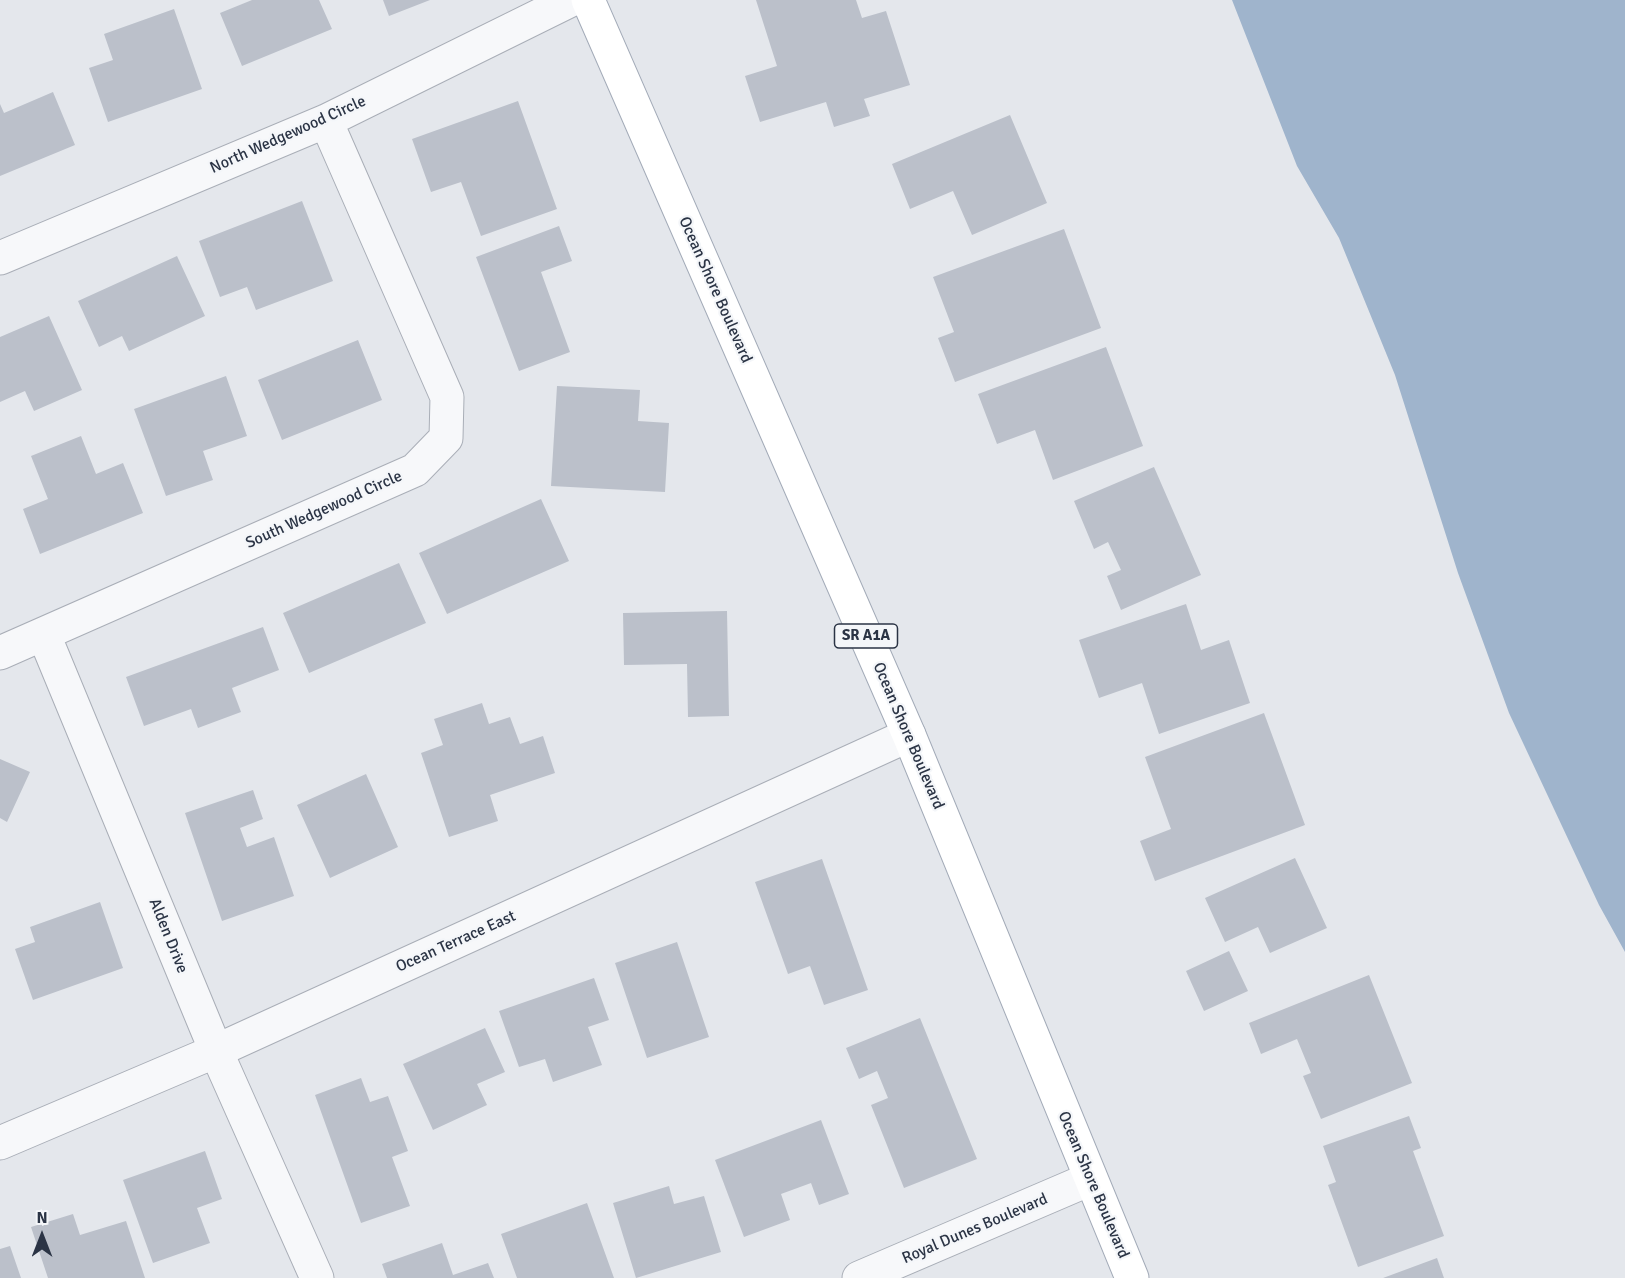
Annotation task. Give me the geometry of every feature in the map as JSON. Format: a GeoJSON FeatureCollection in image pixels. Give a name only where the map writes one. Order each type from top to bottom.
{"type":"FeatureCollection","features":[{"type":"Feature","properties":{"kind":"main road","name":"Ocean Shore Boulevard"},"geometry":{"type":"LineString","coordinates":[[588,0],[909,735],[1132,1278]]}},
{"type":"Feature","properties":{"kind":"street","name":"North Wedgewood Circle"},"geometry":{"type":"LineString","coordinates":[[0,258],[326,121],[571,0]]}},
{"type":"Feature","properties":{"kind":"street","name":"South Wedgewood Circle"},"geometry":{"type":"LineString","coordinates":[[44,635],[415,470],[447,438],[447,397],[326,121]]}},
{"type":"Feature","properties":{"kind":"street"},"geometry":{"type":"LineString","coordinates":[[0,653],[44,635]]}},
{"type":"Feature","properties":{"kind":"street","name":"Alden Drive"},"geometry":{"type":"LineString","coordinates":[[44,635],[216,1051],[316,1278]]}},
{"type":"Feature","properties":{"kind":"street","name":"Ocean Terrace East"},"geometry":{"type":"LineString","coordinates":[[0,1143],[216,1051],[909,735]]}},
{"type":"Feature","properties":{"kind":"street","name":"Royal Dunes Boulevard"},"geometry":{"type":"LineString","coordinates":[[859,1278],[1090,1179]]}},
{"type":"Feature","properties":{"kind":"water"},"geometry":{"type":"Polygon","coordinates":[[[1232,0],[1625,0],[1625,952],[1599,905],[1509,713],[1458,573],[1395,375],[1339,238],[1297,166],[1232,0]]]}},
{"type":"Feature","properties":{"kind":"building"},"geometry":{"type":"Polygon","coordinates":[[[252,0],[319,0],[332,29],[242,66],[220,13],[252,0]]]}},
{"type":"Feature","properties":{"kind":"building"},"geometry":{"type":"Polygon","coordinates":[[[383,0],[430,0],[389,16],[383,0]]]}},
{"type":"Feature","properties":{"kind":"building"},"geometry":{"type":"Polygon","coordinates":[[[756,0],[856,0],[862,18],[886,11],[910,85],[864,99],[870,116],[834,127],[826,102],[760,122],[745,76],[777,66],[756,0]]]}},
{"type":"Feature","properties":{"kind":"building"},"geometry":{"type":"Polygon","coordinates":[[[174,9],[202,89],[108,122],[89,68],[113,60],[104,34],[174,9]]]}},
{"type":"Feature","properties":{"kind":"building"},"geometry":{"type":"Polygon","coordinates":[[[53,92],[75,145],[0,176],[0,104],[4,113],[53,92]]]}},
{"type":"Feature","properties":{"kind":"building"},"geometry":{"type":"Polygon","coordinates":[[[518,101],[557,209],[481,236],[461,182],[431,192],[412,139],[518,101]]]}},
{"type":"Feature","properties":{"kind":"building"},"geometry":{"type":"Polygon","coordinates":[[[1010,115],[1047,203],[972,235],[953,191],[910,209],[892,164],[1010,115]]]}},
{"type":"Feature","properties":{"kind":"building"},"geometry":{"type":"Polygon","coordinates":[[[302,201],[333,281],[256,310],[247,287],[220,297],[199,241],[302,201]]]}},
{"type":"Feature","properties":{"kind":"building"},"geometry":{"type":"Polygon","coordinates":[[[559,226],[572,261],[541,272],[570,352],[519,371],[476,257],[559,226]]]}},
{"type":"Feature","properties":{"kind":"building"},"geometry":{"type":"Polygon","coordinates":[[[1064,229],[1101,328],[955,382],[938,338],[954,332],[933,277],[1064,229]]]}},
{"type":"Feature","properties":{"kind":"building"},"geometry":{"type":"Polygon","coordinates":[[[177,256],[205,316],[129,351],[122,336],[99,347],[78,301],[177,256]]]}},
{"type":"Feature","properties":{"kind":"building"},"geometry":{"type":"Polygon","coordinates":[[[49,316],[82,390],[34,411],[25,391],[0,402],[0,337],[49,316]]]}},
{"type":"Feature","properties":{"kind":"building"},"geometry":{"type":"Polygon","coordinates":[[[358,340],[382,400],[282,440],[258,380],[358,340]]]}},
{"type":"Feature","properties":{"kind":"building"},"geometry":{"type":"Polygon","coordinates":[[[1106,347],[1143,446],[1053,480],[1035,430],[997,444],[978,394],[1106,347]]]}},
{"type":"Feature","properties":{"kind":"building"},"geometry":{"type":"Polygon","coordinates":[[[226,376],[247,436],[203,451],[213,480],[166,496],[134,409],[226,376]]]}},
{"type":"Feature","properties":{"kind":"building"},"geometry":{"type":"Polygon","coordinates":[[[557,386],[640,390],[638,421],[669,423],[665,492],[551,486],[557,386]]]}},
{"type":"Feature","properties":{"kind":"building"},"geometry":{"type":"Polygon","coordinates":[[[81,436],[96,474],[123,463],[143,513],[40,554],[23,509],[48,499],[31,456],[81,436]]]}},
{"type":"Feature","properties":{"kind":"building"},"geometry":{"type":"Polygon","coordinates":[[[1154,467],[1201,575],[1121,610],[1107,576],[1121,570],[1108,542],[1094,549],[1074,501],[1154,467]]]}},
{"type":"Feature","properties":{"kind":"building"},"geometry":{"type":"Polygon","coordinates":[[[541,499],[569,561],[447,614],[419,553],[541,499]]]}},
{"type":"Feature","properties":{"kind":"building"},"geometry":{"type":"Polygon","coordinates":[[[399,563],[426,623],[309,673],[283,613],[399,563]]]}},
{"type":"Feature","properties":{"kind":"building"},"geometry":{"type":"Polygon","coordinates":[[[1186,604],[1201,650],[1229,640],[1250,703],[1159,734],[1142,683],[1099,698],[1079,640],[1186,604]]]}},
{"type":"Feature","properties":{"kind":"building"},"geometry":{"type":"Polygon","coordinates":[[[727,611],[729,716],[688,717],[687,664],[624,665],[623,613],[727,611]]]}},
{"type":"Feature","properties":{"kind":"building"},"geometry":{"type":"Polygon","coordinates":[[[263,627],[279,670],[232,688],[241,712],[198,728],[191,709],[144,726],[126,677],[263,627]]]}},
{"type":"Feature","properties":{"kind":"building"},"geometry":{"type":"Polygon","coordinates":[[[482,703],[489,724],[510,717],[520,744],[543,736],[555,773],[490,795],[498,821],[449,837],[421,753],[443,745],[434,719],[482,703]]]}},
{"type":"Feature","properties":{"kind":"building"},"geometry":{"type":"Polygon","coordinates":[[[1264,713],[1305,825],[1155,881],[1140,841],[1171,829],[1145,757],[1264,713]]]}},
{"type":"Feature","properties":{"kind":"building"},"geometry":{"type":"Polygon","coordinates":[[[0,759],[30,772],[7,822],[0,818],[0,759]]]}},
{"type":"Feature","properties":{"kind":"building"},"geometry":{"type":"Polygon","coordinates":[[[366,774],[398,847],[330,878],[297,805],[366,774]]]}},
{"type":"Feature","properties":{"kind":"building"},"geometry":{"type":"Polygon","coordinates":[[[253,790],[263,819],[240,828],[247,847],[274,837],[294,896],[222,921],[185,813],[253,790]]]}},
{"type":"Feature","properties":{"kind":"building"},"geometry":{"type":"Polygon","coordinates":[[[1295,858],[1327,928],[1270,953],[1258,927],[1225,942],[1205,898],[1295,858]]]}},
{"type":"Feature","properties":{"kind":"building"},"geometry":{"type":"Polygon","coordinates":[[[822,859],[868,990],[824,1005],[810,966],[788,974],[755,882],[822,859]]]}},
{"type":"Feature","properties":{"kind":"building"},"geometry":{"type":"Polygon","coordinates":[[[100,902],[123,968],[33,1000],[15,949],[35,942],[30,927],[100,902]]]}},
{"type":"Feature","properties":{"kind":"building"},"geometry":{"type":"Polygon","coordinates":[[[677,942],[709,1037],[647,1058],[615,963],[677,942]]]}},
{"type":"Feature","properties":{"kind":"building"},"geometry":{"type":"Polygon","coordinates":[[[1229,951],[1248,991],[1204,1011],[1186,971],[1229,951]]]}},
{"type":"Feature","properties":{"kind":"building"},"geometry":{"type":"Polygon","coordinates":[[[1369,975],[1412,1083],[1321,1119],[1303,1076],[1311,1073],[1297,1039],[1261,1054],[1249,1023],[1369,975]]]}},
{"type":"Feature","properties":{"kind":"building"},"geometry":{"type":"Polygon","coordinates":[[[594,978],[609,1020],[588,1027],[602,1065],[553,1082],[545,1059],[519,1067],[499,1011],[594,978]]]}},
{"type":"Feature","properties":{"kind":"building"},"geometry":{"type":"Polygon","coordinates":[[[920,1018],[977,1159],[904,1188],[871,1105],[888,1098],[877,1071],[859,1079],[846,1048],[920,1018]]]}},
{"type":"Feature","properties":{"kind":"building"},"geometry":{"type":"Polygon","coordinates":[[[485,1028],[505,1072],[477,1084],[487,1105],[433,1130],[403,1064],[485,1028]]]}},
{"type":"Feature","properties":{"kind":"building"},"geometry":{"type":"Polygon","coordinates":[[[361,1078],[370,1102],[388,1096],[408,1151],[392,1157],[410,1206],[361,1223],[315,1095],[361,1078]]]}},
{"type":"Feature","properties":{"kind":"building"},"geometry":{"type":"Polygon","coordinates":[[[1409,1116],[1421,1148],[1413,1151],[1444,1236],[1358,1267],[1328,1185],[1336,1182],[1323,1146],[1409,1116]]]}},
{"type":"Feature","properties":{"kind":"building"},"geometry":{"type":"Polygon","coordinates":[[[821,1120],[849,1194],[819,1205],[811,1183],[781,1194],[790,1220],[744,1237],[715,1160],[821,1120]]]}},
{"type":"Feature","properties":{"kind":"building"},"geometry":{"type":"Polygon","coordinates":[[[205,1151],[222,1199],[197,1208],[210,1243],[153,1263],[123,1180],[205,1151]]]}},
{"type":"Feature","properties":{"kind":"building"},"geometry":{"type":"Polygon","coordinates":[[[669,1186],[674,1204],[704,1196],[721,1252],[636,1278],[613,1203],[669,1186]]]}},
{"type":"Feature","properties":{"kind":"building"},"geometry":{"type":"Polygon","coordinates":[[[587,1203],[614,1278],[517,1278],[501,1234],[587,1203]]]}},
{"type":"Feature","properties":{"kind":"building"},"geometry":{"type":"Polygon","coordinates":[[[73,1214],[80,1235],[126,1221],[145,1278],[48,1278],[31,1227],[73,1214]]]}},
{"type":"Feature","properties":{"kind":"building"},"geometry":{"type":"Polygon","coordinates":[[[442,1243],[453,1275],[488,1263],[494,1278],[387,1278],[382,1264],[442,1243]]]}},
{"type":"Feature","properties":{"kind":"building"},"geometry":{"type":"Polygon","coordinates":[[[10,1246],[21,1278],[0,1278],[0,1249],[10,1246]]]}},
{"type":"Feature","properties":{"kind":"building"},"geometry":{"type":"Polygon","coordinates":[[[1437,1258],[1444,1278],[1383,1278],[1437,1258]]]}}]}
